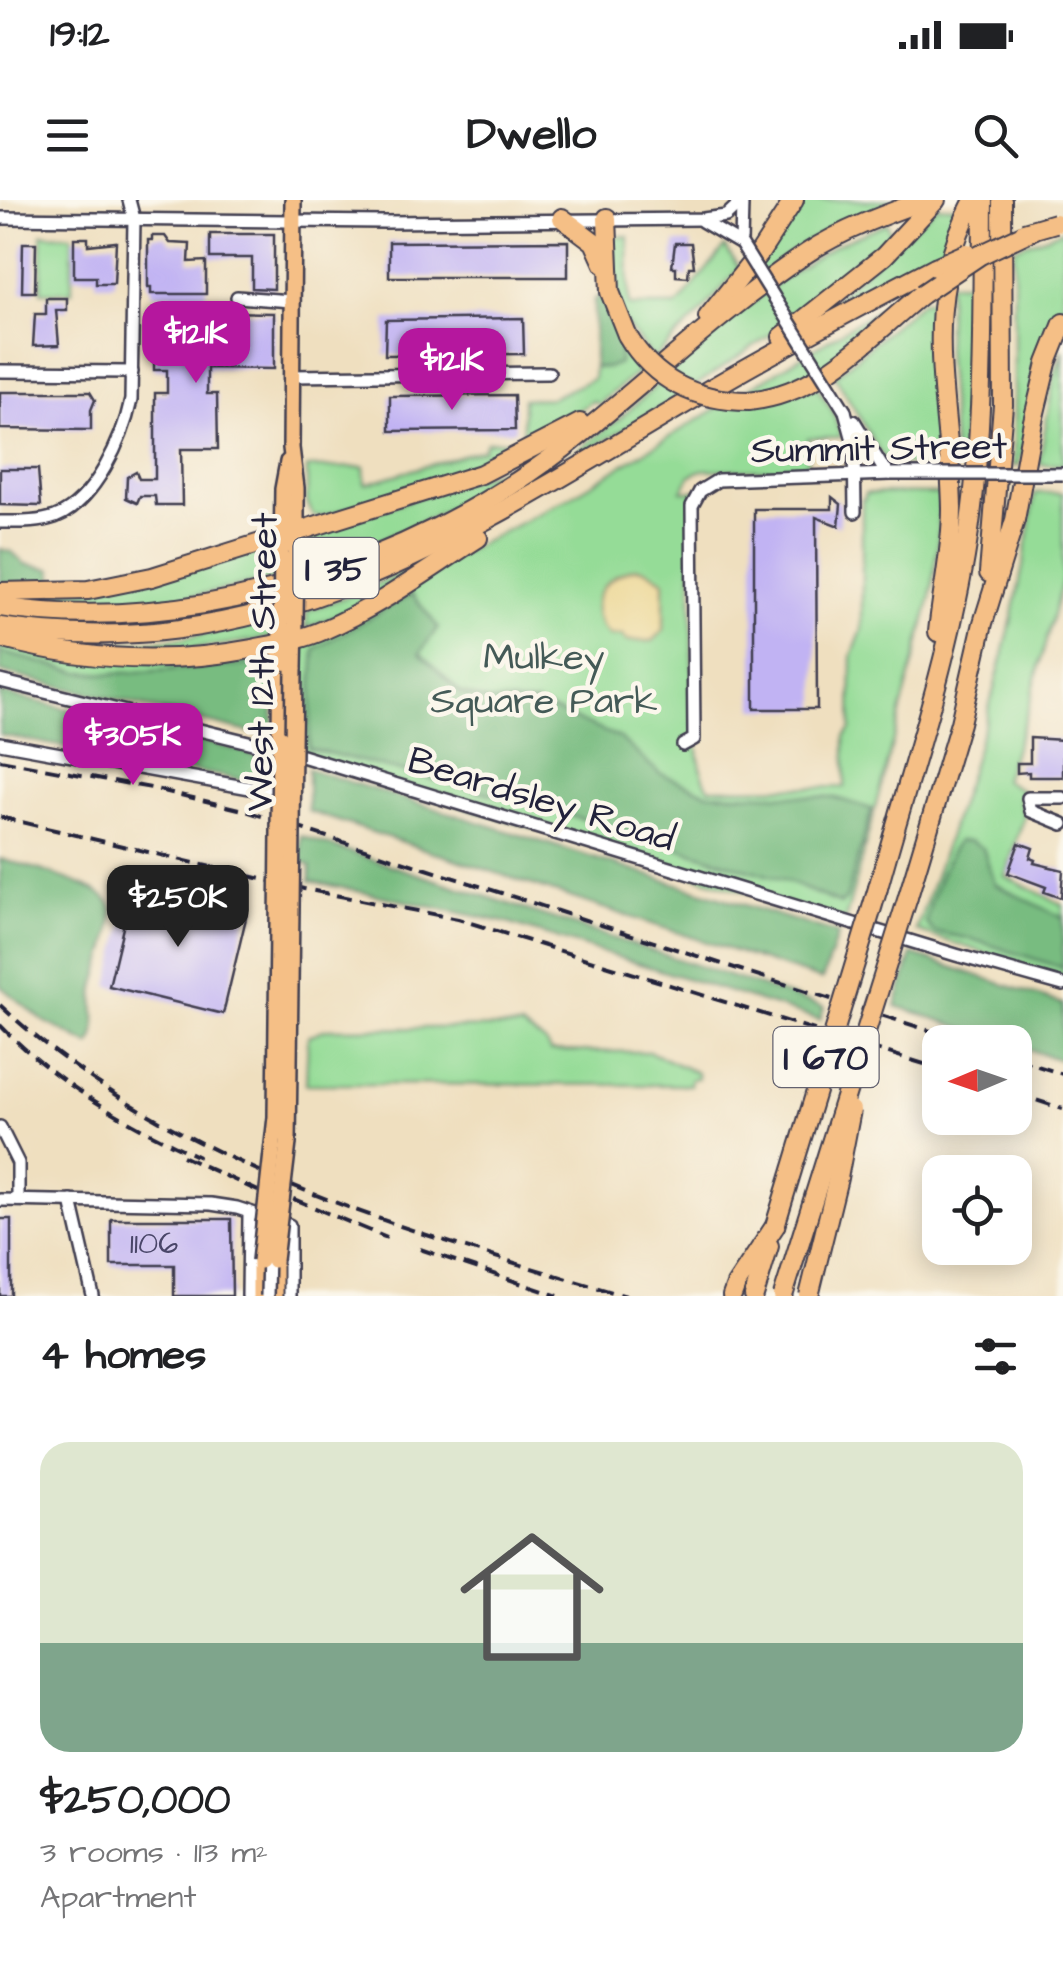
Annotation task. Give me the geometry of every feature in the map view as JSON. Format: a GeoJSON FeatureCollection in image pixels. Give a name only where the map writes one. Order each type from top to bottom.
{"type":"FeatureCollection","features":[{"type":"Feature","properties":{"kind":"highway","name":"I 35"},"geometry":{"type":"LineString","coordinates":[[686,344],[761,251],[794,200]]}},
{"type":"Feature","properties":{"kind":"highway","name":"I 35"},"geometry":{"type":"LineString","coordinates":[[0,608],[74,615],[146,613],[228,600],[315,575],[398,544],[484,501],[561,450],[686,344],[810,251],[888,213],[925,200]]}},
{"type":"Feature","properties":{"kind":"highway","name":"I 35"},"geometry":{"type":"LineString","coordinates":[[713,387],[865,273],[936,200]]}},
{"type":"Feature","properties":{"kind":"highway"},"geometry":{"type":"LineString","coordinates":[[940,669],[938,632],[952,512],[940,344],[942,292],[951,250],[974,200]]}},
{"type":"Feature","properties":{"kind":"highway","name":"I 670"},"geometry":{"type":"LineString","coordinates":[[754,1296],[878,888],[940,669],[965,556],[982,393],[983,200]]}},
{"type":"Feature","properties":{"kind":"highway","name":"I 670"},"geometry":{"type":"LineString","coordinates":[[783,1296],[960,723],[983,624],[1003,405],[1002,200]]}},
{"type":"Feature","properties":{"kind":"highway"},"geometry":{"type":"LineString","coordinates":[[608,213],[610,292]]}},
{"type":"Feature","properties":{"kind":"highway"},"geometry":{"type":"LineString","coordinates":[[562,218],[594,242],[626,335],[650,366],[684,390],[710,398],[749,401],[789,393],[826,374],[922,294],[980,255],[1035,228]]}},
{"type":"Feature","properties":{"kind":"highway","name":"I 35"},"geometry":{"type":"LineString","coordinates":[[0,626],[73,634],[133,634],[212,624],[360,581],[503,513],[713,387],[935,267],[1059,222]]}},
{"type":"Feature","properties":{"kind":"highway"},"geometry":{"type":"LineString","coordinates":[[983,624],[1015,520],[1032,421],[1047,363],[1063,323]]}},
{"type":"Feature","properties":{"kind":"highway"},"geometry":{"type":"LineString","coordinates":[[0,592],[55,593],[119,584],[481,474],[628,395]]}},
{"type":"Feature","properties":{"kind":"highway"},"geometry":{"type":"LineString","coordinates":[[0,638],[79,655],[134,660],[220,655],[288,642],[367,609],[606,451]]}},
{"type":"Feature","properties":{"kind":"highway"},"geometry":{"type":"LineString","coordinates":[[809,1296],[838,1178],[866,1031]]}},
{"type":"Feature","properties":{"kind":"highway"},"geometry":{"type":"LineString","coordinates":[[732,1296],[775,1226]]}},
{"type":"Feature","properties":{"kind":"main road","name":"West 12th Street"},"geometry":{"type":"LineString","coordinates":[[267,1296],[286,1173],[289,1117],[289,532],[283,489],[290,448],[293,200]]}},
{"type":"Feature","properties":{"kind":"street"},"geometry":{"type":"LineString","coordinates":[[129,200],[134,219]]}},
{"type":"Feature","properties":{"kind":"street"},"geometry":{"type":"LineString","coordinates":[[0,522],[34,522],[56,516],[83,497],[104,468],[126,424],[132,372],[134,219],[139,200]]}},
{"type":"Feature","properties":{"kind":"street"},"geometry":{"type":"LineString","coordinates":[[0,218],[293,221],[562,218],[608,213],[696,219],[726,216],[742,201]]}},
{"type":"Feature","properties":{"kind":"street"},"geometry":{"type":"LineString","coordinates":[[741,244],[742,201]]}},
{"type":"Feature","properties":{"kind":"street"},"geometry":{"type":"LineString","coordinates":[[696,219],[741,244],[881,466],[892,474]]}},
{"type":"Feature","properties":{"kind":"street"},"geometry":{"type":"LineString","coordinates":[[236,297],[292,301]]}},
{"type":"Feature","properties":{"kind":"street"},"geometry":{"type":"LineString","coordinates":[[0,371],[132,372]]}},
{"type":"Feature","properties":{"kind":"street"},"geometry":{"type":"LineString","coordinates":[[291,376],[549,373]]}},
{"type":"Feature","properties":{"kind":"street"},"geometry":{"type":"LineString","coordinates":[[845,411],[854,444],[854,512]]}},
{"type":"Feature","properties":{"kind":"street","name":"Summit Street"},"geometry":{"type":"LineString","coordinates":[[683,745],[694,739],[692,506],[700,492],[718,480],[1063,474]]}},
{"type":"Feature","properties":{"kind":"street","name":"Beardsley Road"},"geometry":{"type":"LineString","coordinates":[[0,680],[286,751],[938,950],[1063,984]]}},
{"type":"Feature","properties":{"kind":"street"},"geometry":{"type":"LineString","coordinates":[[0,743],[272,792]]}},
{"type":"Feature","properties":{"kind":"street"},"geometry":{"type":"LineString","coordinates":[[267,1296],[267,1260],[283,1142],[286,751]]}},
{"type":"Feature","properties":{"kind":"street"},"geometry":{"type":"LineString","coordinates":[[1063,798],[1028,798],[1030,811],[1063,824]]}},
{"type":"Feature","properties":{"kind":"street"},"geometry":{"type":"LineString","coordinates":[[0,1127],[18,1162],[18,1200]]}},
{"type":"Feature","properties":{"kind":"street"},"geometry":{"type":"LineString","coordinates":[[0,1200],[211,1204],[290,1225],[289,1296]]}},
{"type":"Feature","properties":{"kind":"street"},"geometry":{"type":"LineString","coordinates":[[72,1201],[93,1296]]}},
{"type":"Feature","properties":{"kind":"street"},"geometry":{"type":"LineString","coordinates":[[248,1296],[249,1214]]}},
{"type":"Feature","properties":{"kind":"green space"},"geometry":{"type":"Polygon","coordinates":[[[801,200],[894,203],[845,222],[800,247],[717,311],[801,200]]]}},
{"type":"Feature","properties":{"kind":"green space"},"geometry":{"type":"Polygon","coordinates":[[[937,206],[963,207],[944,254],[823,317],[820,312],[937,206]]]}},
{"type":"Feature","properties":{"kind":"green space"},"geometry":{"type":"Polygon","coordinates":[[[887,223],[891,235],[903,231],[800,315],[680,396],[538,480],[617,421],[721,327],[777,283],[835,245],[887,223]]]}},
{"type":"Feature","properties":{"kind":"green space"},"geometry":{"type":"Polygon","coordinates":[[[1063,230],[1063,311],[1019,465],[1014,466],[1014,248],[1063,230]]]}},
{"type":"Feature","properties":{"kind":"green space"},"geometry":{"type":"Polygon","coordinates":[[[42,234],[72,235],[72,292],[41,292],[42,234]]]}},
{"type":"Feature","properties":{"kind":"green space"},"geometry":{"type":"Polygon","coordinates":[[[628,236],[629,306],[677,306],[725,247],[739,268],[703,311],[653,359],[621,318],[611,237],[628,236]]]}},
{"type":"Feature","properties":{"kind":"green space"},"geometry":{"type":"Polygon","coordinates":[[[921,283],[920,288],[812,378],[737,396],[921,283]]]}},
{"type":"Feature","properties":{"kind":"green space"},"geometry":{"type":"Polygon","coordinates":[[[949,283],[973,283],[960,467],[955,467],[946,349],[949,283]]]}},
{"type":"Feature","properties":{"kind":"green space"},"geometry":{"type":"Polygon","coordinates":[[[938,290],[933,345],[929,348],[939,465],[892,464],[882,456],[835,376],[922,301],[933,301],[938,290]]]}},
{"type":"Feature","properties":{"kind":"green space"},"geometry":{"type":"Polygon","coordinates":[[[603,294],[619,344],[619,363],[607,368],[594,367],[594,300],[603,294]]]}},
{"type":"Feature","properties":{"kind":"green space"},"geometry":{"type":"Polygon","coordinates":[[[621,338],[643,368],[599,404],[593,401],[543,434],[472,469],[313,516],[307,502],[307,468],[364,467],[365,484],[483,449],[486,442],[523,440],[523,399],[551,398],[593,379],[594,367],[607,368],[621,338]]]}},
{"type":"Feature","properties":{"kind":"green space"},"geometry":{"type":"Polygon","coordinates":[[[1063,350],[1063,465],[1039,464],[1054,377],[1063,350]]]}},
{"type":"Feature","properties":{"kind":"green space","name":"Mulkey Square Park"},"geometry":{"type":"Polygon","coordinates":[[[817,387],[833,412],[841,437],[808,438],[808,469],[702,470],[691,475],[682,491],[700,491],[692,506],[692,656],[697,742],[702,772],[710,788],[845,787],[852,656],[862,630],[862,499],[865,493],[940,494],[931,597],[845,921],[293,757],[295,641],[348,611],[306,628],[307,611],[364,590],[448,550],[382,595],[570,497],[719,407],[817,387]]]}},
{"type":"Feature","properties":{"kind":"green space"},"geometry":{"type":"Polygon","coordinates":[[[519,465],[443,511],[307,569],[310,533],[519,465]]]}},
{"type":"Feature","properties":{"kind":"green space"},"geometry":{"type":"Polygon","coordinates":[[[1035,493],[1063,493],[1063,578],[1027,712],[1004,780],[1024,791],[1019,798],[1024,817],[1005,876],[1063,905],[1063,977],[916,931],[1002,660],[1035,493]]]}},
{"type":"Feature","properties":{"kind":"green space"},"geometry":{"type":"Polygon","coordinates":[[[0,549],[12,552],[25,564],[52,569],[54,584],[0,583],[0,549]]]}},
{"type":"Feature","properties":{"kind":"green space"},"geometry":{"type":"Polygon","coordinates":[[[263,549],[276,557],[275,578],[208,593],[103,607],[34,604],[0,598],[263,549]]]}},
{"type":"Feature","properties":{"kind":"green space"},"geometry":{"type":"Polygon","coordinates":[[[412,594],[438,627],[420,653],[461,693],[489,701],[537,703],[620,738],[659,773],[708,793],[833,797],[872,809],[846,900],[841,904],[783,880],[536,805],[308,748],[315,649],[412,594]]]}},
{"type":"Feature","properties":{"kind":"green space"},"geometry":{"type":"Polygon","coordinates":[[[272,619],[274,635],[270,638],[165,653],[50,644],[99,646],[182,639],[272,619]]]}},
{"type":"Feature","properties":{"kind":"green space"},"geometry":{"type":"Polygon","coordinates":[[[0,642],[179,665],[265,658],[272,662],[274,673],[260,664],[108,674],[78,672],[0,652],[0,642]]]}},
{"type":"Feature","properties":{"kind":"green space"},"geometry":{"type":"Polygon","coordinates":[[[0,652],[78,672],[108,674],[260,664],[274,673],[273,738],[0,672],[0,652]]]}},
{"type":"Feature","properties":{"kind":"green space"},"geometry":{"type":"Polygon","coordinates":[[[0,693],[242,751],[269,764],[269,785],[0,735],[0,693]]]}},
{"type":"Feature","properties":{"kind":"green space"},"geometry":{"type":"Polygon","coordinates":[[[308,769],[838,934],[822,980],[308,811],[308,769]]]}},
{"type":"Feature","properties":{"kind":"green space"},"geometry":{"type":"Polygon","coordinates":[[[301,836],[824,1007],[820,1020],[504,922],[310,881],[311,866],[301,861],[301,836]]]}},
{"type":"Feature","properties":{"kind":"green space"},"geometry":{"type":"Polygon","coordinates":[[[958,841],[970,841],[983,848],[995,884],[1063,918],[1063,968],[971,939],[934,932],[926,923],[939,881],[958,841]]]}},
{"type":"Feature","properties":{"kind":"green space"},"geometry":{"type":"Polygon","coordinates":[[[0,859],[80,884],[107,899],[112,907],[110,935],[95,992],[95,1031],[90,1045],[42,1020],[0,986],[0,859]]]}},
{"type":"Feature","properties":{"kind":"green space"},"geometry":{"type":"Polygon","coordinates":[[[912,954],[1063,1004],[1063,1061],[1032,1051],[1032,1025],[954,1025],[896,1006],[912,954]]]}},
{"type":"Feature","properties":{"kind":"green space"},"geometry":{"type":"Polygon","coordinates":[[[521,1027],[544,1041],[550,1051],[650,1052],[697,1073],[698,1078],[691,1079],[690,1085],[306,1084],[308,1036],[326,1029],[521,1027]]]}},
{"type":"Feature","properties":{"kind":"sand"},"geometry":{"type":"Polygon","coordinates":[[[636,568],[664,581],[664,630],[653,641],[626,641],[623,636],[609,636],[596,614],[599,594],[605,585],[636,568]]]}},
{"type":"Feature","properties":{"kind":"building"},"geometry":{"type":"Polygon","coordinates":[[[210,234],[274,234],[274,289],[252,288],[252,258],[210,258],[210,234]]]}},
{"type":"Feature","properties":{"kind":"building"},"geometry":{"type":"Polygon","coordinates":[[[165,236],[170,243],[190,244],[189,262],[206,261],[206,294],[151,294],[148,240],[165,236]]]}},
{"type":"Feature","properties":{"kind":"building"},"geometry":{"type":"Polygon","coordinates":[[[74,238],[88,238],[88,245],[116,242],[114,284],[96,284],[96,277],[74,277],[74,238]]]}},
{"type":"Feature","properties":{"kind":"building"},"geometry":{"type":"Polygon","coordinates":[[[568,241],[568,277],[389,277],[389,242],[568,241]]]}},
{"type":"Feature","properties":{"kind":"building"},"geometry":{"type":"Polygon","coordinates":[[[23,243],[36,243],[35,292],[22,292],[23,243]]]}},
{"type":"Feature","properties":{"kind":"building"},"geometry":{"type":"Polygon","coordinates":[[[675,243],[691,243],[694,267],[689,267],[688,277],[676,276],[676,267],[672,267],[675,243]]]}},
{"type":"Feature","properties":{"kind":"building"},"geometry":{"type":"Polygon","coordinates":[[[46,298],[67,298],[67,310],[56,310],[59,345],[33,346],[35,314],[46,314],[46,298]]]}},
{"type":"Feature","properties":{"kind":"building"},"geometry":{"type":"Polygon","coordinates":[[[208,306],[219,306],[219,312],[274,313],[274,369],[207,368],[207,394],[217,394],[218,449],[181,449],[182,505],[156,505],[155,496],[140,496],[137,503],[126,498],[127,477],[136,472],[139,479],[155,479],[155,393],[167,393],[167,370],[154,370],[154,311],[208,311],[208,306]]]}},
{"type":"Feature","properties":{"kind":"building"},"geometry":{"type":"Polygon","coordinates":[[[523,318],[524,354],[385,355],[386,320],[523,318]]]}},
{"type":"Feature","properties":{"kind":"building"},"geometry":{"type":"Polygon","coordinates":[[[0,392],[90,392],[95,400],[91,430],[0,429],[0,392]]]}},
{"type":"Feature","properties":{"kind":"building"},"geometry":{"type":"Polygon","coordinates":[[[514,395],[515,430],[390,431],[390,396],[514,395]]]}},
{"type":"Feature","properties":{"kind":"building"},"geometry":{"type":"Polygon","coordinates":[[[0,469],[38,469],[41,506],[0,505],[0,469]]]}},
{"type":"Feature","properties":{"kind":"building"},"geometry":{"type":"Polygon","coordinates":[[[832,497],[841,504],[839,526],[816,517],[817,709],[754,709],[754,509],[832,509],[832,497]]]}},
{"type":"Feature","properties":{"kind":"building"},"geometry":{"type":"Polygon","coordinates":[[[1030,738],[1063,740],[1063,777],[1017,773],[1017,763],[1030,763],[1030,738]]]}},
{"type":"Feature","properties":{"kind":"building"},"geometry":{"type":"Polygon","coordinates":[[[1019,843],[1033,848],[1030,858],[1034,863],[1063,870],[1061,898],[1044,892],[1046,887],[1008,873],[1019,843]]]}},
{"type":"Feature","properties":{"kind":"building"},"geometry":{"type":"Polygon","coordinates":[[[133,886],[247,914],[223,1014],[109,986],[133,886]]]}},
{"type":"Feature","properties":{"kind":"building"},"geometry":{"type":"Polygon","coordinates":[[[0,1219],[11,1219],[11,1296],[0,1296],[0,1219]]]}},
{"type":"Feature","properties":{"kind":"building"},"geometry":{"type":"Polygon","coordinates":[[[111,1219],[231,1219],[232,1296],[174,1296],[174,1265],[111,1265],[111,1219]]]}},
{"type":"Feature","properties":{"kind":"railway"},"geometry":{"type":"LineString","coordinates":[[0,760],[151,788],[243,810],[922,1028]]}},
{"type":"Feature","properties":{"kind":"railway"},"geometry":{"type":"LineString","coordinates":[[0,817],[304,889],[458,919],[922,1063]]}},
{"type":"Feature","properties":{"kind":"railway"},"geometry":{"type":"LineString","coordinates":[[0,1005],[66,1061],[138,1109],[215,1150],[377,1218],[626,1296]]}},
{"type":"Feature","properties":{"kind":"railway"},"geometry":{"type":"LineString","coordinates":[[0,1025],[69,1084],[199,1157]]}},
{"type":"Feature","properties":{"kind":"railway"},"geometry":{"type":"LineString","coordinates":[[1032,1064],[1063,1074]]}},
{"type":"Feature","properties":{"kind":"railway"},"geometry":{"type":"LineString","coordinates":[[1032,1099],[1063,1109]]}},
{"type":"Feature","properties":{"kind":"railway"},"geometry":{"type":"LineString","coordinates":[[182,1156],[282,1202]]}},
{"type":"Feature","properties":{"kind":"railway"},"geometry":{"type":"LineString","coordinates":[[272,1190],[387,1238]]}},
{"type":"Feature","properties":{"kind":"railway"},"geometry":{"type":"LineString","coordinates":[[420,1249],[558,1296]]}}]}
